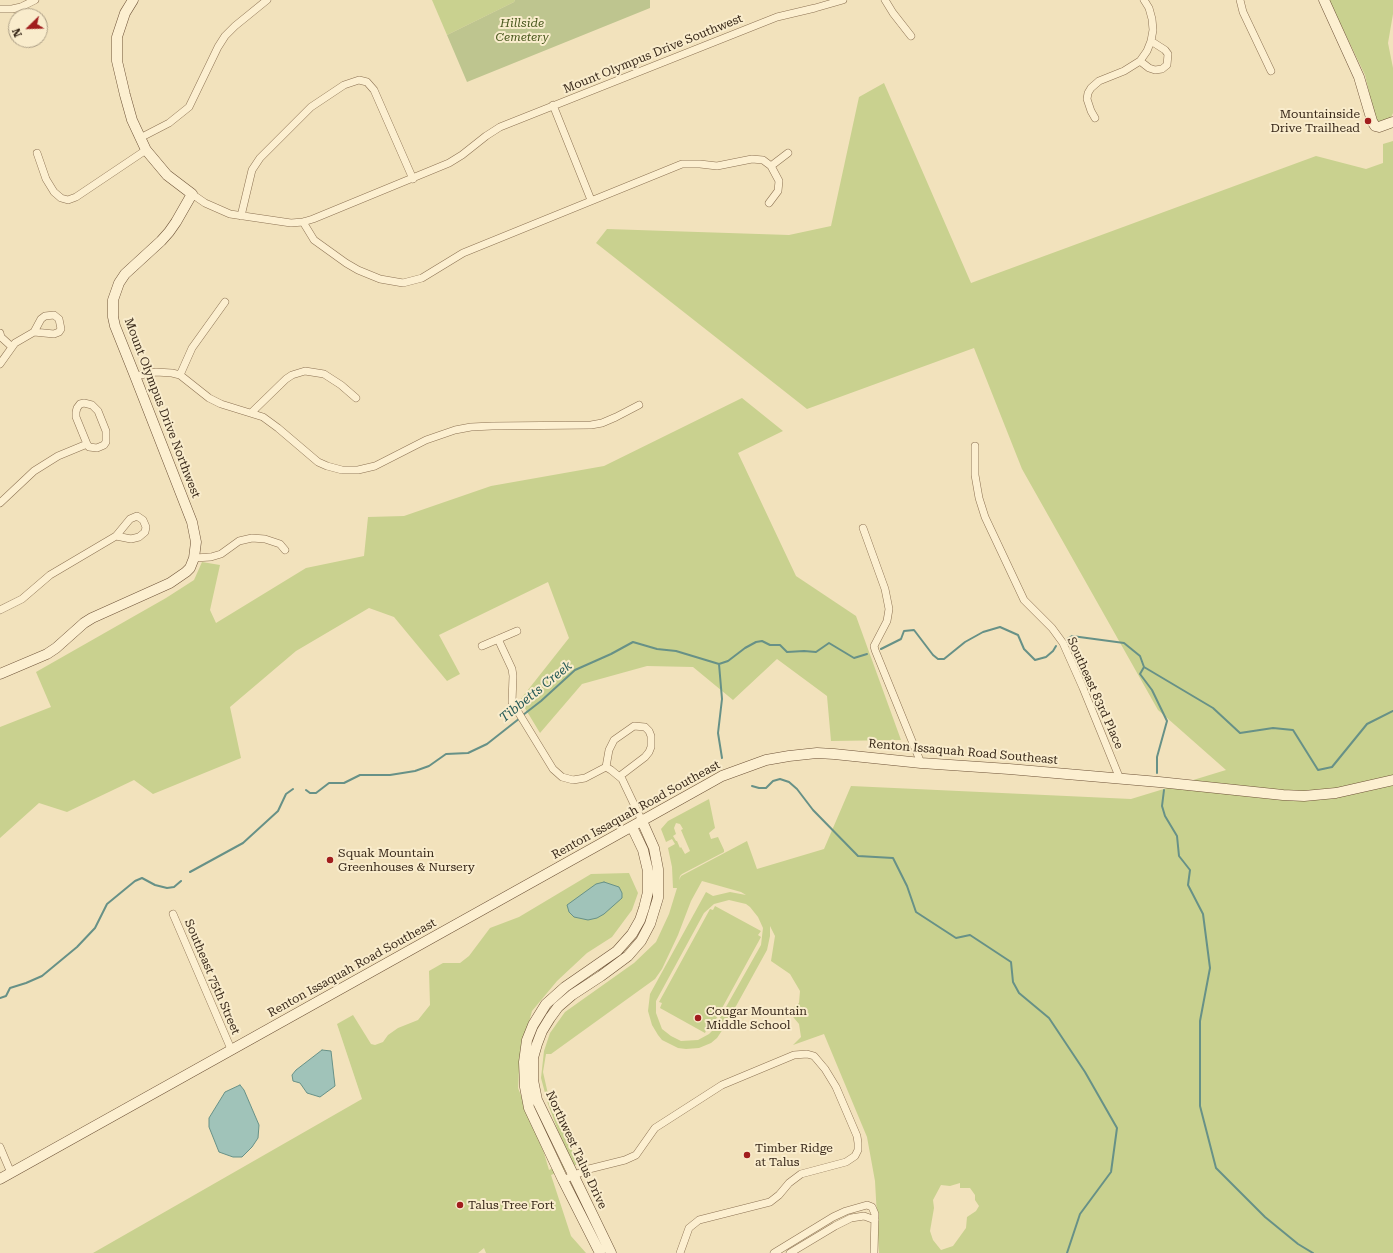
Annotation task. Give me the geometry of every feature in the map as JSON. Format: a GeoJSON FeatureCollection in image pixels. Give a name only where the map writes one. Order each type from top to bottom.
{"type":"FeatureCollection","features":[{"type":"Feature","properties":{"kind":"street"},"geometry":{"type":"LineString","coordinates":[[0,9],[21,7],[35,0]]}},
{"type":"Feature","properties":{"kind":"street"},"geometry":{"type":"LineString","coordinates":[[134,0],[125,13],[119,31],[116,48],[121,82],[132,120],[146,150],[167,175],[192,194],[217,209],[241,216],[291,223],[313,220],[413,179],[374,90],[367,82],[359,80],[354,81],[333,92],[312,107],[260,158],[252,170],[241,216]]}},
{"type":"Feature","properties":{"kind":"street"},"geometry":{"type":"LineString","coordinates":[[140,138],[169,123],[189,107],[218,47],[225,36],[267,0]]}},
{"type":"Feature","properties":{"kind":"street","name":"Mount Olympus Drive Southwest"},"geometry":{"type":"LineString","coordinates":[[413,179],[449,163],[500,127],[777,17],[843,0]]}},
{"type":"Feature","properties":{"kind":"street"},"geometry":{"type":"LineString","coordinates":[[885,0],[911,36]]}},
{"type":"Feature","properties":{"kind":"street"},"geometry":{"type":"LineString","coordinates":[[1095,118],[1088,104],[1088,93],[1091,88],[1099,81],[1124,71],[1140,61],[1147,51],[1153,30],[1149,8],[1144,0]]}},
{"type":"Feature","properties":{"kind":"street"},"geometry":{"type":"LineString","coordinates":[[1240,0],[1271,71]]}},
{"type":"Feature","properties":{"kind":"street"},"geometry":{"type":"LineString","coordinates":[[1324,0],[1359,77],[1372,121],[1375,126],[1378,127],[1393,122]]}},
{"type":"Feature","properties":{"kind":"street"},"geometry":{"type":"LineString","coordinates":[[1140,61],[1149,68],[1155,70],[1162,68],[1167,64],[1168,54],[1165,50],[1151,41]]}},
{"type":"Feature","properties":{"kind":"street"},"geometry":{"type":"LineString","coordinates":[[553,106],[591,200]]}},
{"type":"Feature","properties":{"kind":"street"},"geometry":{"type":"LineString","coordinates":[[37,153],[46,179],[54,192],[61,198],[68,200],[146,150]]}},
{"type":"Feature","properties":{"kind":"street"},"geometry":{"type":"LineString","coordinates":[[771,166],[788,153]]}},
{"type":"Feature","properties":{"kind":"street"},"geometry":{"type":"LineString","coordinates":[[302,222],[314,240],[346,263],[358,270],[380,279],[403,283],[422,278],[463,253],[682,164],[717,166],[759,159],[764,160],[771,166],[777,176],[779,185],[778,191],[770,203]]}},
{"type":"Feature","properties":{"kind":"street","name":"Mount Olympus Drive Northwest"},"geometry":{"type":"LineString","coordinates":[[192,194],[172,227],[161,241],[125,274],[115,291],[113,300],[113,317],[134,376],[192,522],[196,542],[194,558]]}},
{"type":"Feature","properties":{"kind":"street"},"geometry":{"type":"LineString","coordinates":[[180,376],[192,348],[225,302]]}},
{"type":"Feature","properties":{"kind":"street"},"geometry":{"type":"LineString","coordinates":[[0,364],[12,347],[20,339],[34,332]]}},
{"type":"Feature","properties":{"kind":"street"},"geometry":{"type":"LineString","coordinates":[[0,335],[12,347]]}},
{"type":"Feature","properties":{"kind":"street"},"geometry":{"type":"LineString","coordinates":[[250,413],[286,379],[292,375],[305,371],[324,374],[341,385],[356,398]]}},
{"type":"Feature","properties":{"kind":"street"},"geometry":{"type":"LineString","coordinates":[[134,376],[156,372],[172,373],[180,376],[210,398],[230,407],[263,417],[318,462],[334,469],[350,470],[366,469],[375,466],[426,440],[455,430],[492,426],[591,425],[602,423],[639,405]]}},
{"type":"Feature","properties":{"kind":"street"},"geometry":{"type":"LineString","coordinates":[[84,403],[92,405],[98,411],[106,437],[104,445],[97,448],[89,447],[87,444],[76,417],[76,412],[80,404],[84,403]]}},
{"type":"Feature","properties":{"kind":"street"},"geometry":{"type":"LineString","coordinates":[[0,503],[34,470],[58,456],[87,444]]}},
{"type":"Feature","properties":{"kind":"street","name":"Southeast 83rd Place"},"geometry":{"type":"LineString","coordinates":[[975,446],[975,475],[979,498],[986,517],[1024,600],[1052,628],[1063,643],[1120,779]]}},
{"type":"Feature","properties":{"kind":"street"},"geometry":{"type":"LineString","coordinates":[[863,528],[885,589],[889,608],[887,621],[874,646],[921,763]]}},
{"type":"Feature","properties":{"kind":"street"},"geometry":{"type":"LineString","coordinates":[[0,610],[22,599],[55,572],[116,536]]}},
{"type":"Feature","properties":{"kind":"street"},"geometry":{"type":"LineString","coordinates":[[0,674],[38,658],[56,648],[76,629],[92,618],[174,581],[190,568],[194,558],[211,557],[222,554],[239,541],[252,538],[265,539],[280,544],[285,550]]}},
{"type":"Feature","properties":{"kind":"street"},"geometry":{"type":"LineString","coordinates":[[482,646],[517,630]]}},
{"type":"Feature","properties":{"kind":"street"},"geometry":{"type":"LineString","coordinates":[[498,639],[512,669],[512,702],[552,768],[562,777],[567,779],[579,779],[585,778],[606,767]]}},
{"type":"Feature","properties":{"kind":"street"},"geometry":{"type":"LineString","coordinates":[[606,767],[609,750],[614,740],[634,726],[645,727],[651,736],[651,748],[649,752],[620,776]]}},
{"type":"Feature","properties":{"kind":"street","name":"Renton Issaquah Road Southeast"},"geometry":{"type":"LineString","coordinates":[[0,1179],[722,776],[766,760],[817,753],[834,754],[921,763],[1009,769],[1304,796],[1336,794],[1393,780]]}},
{"type":"Feature","properties":{"kind":"street"},"geometry":{"type":"LineString","coordinates":[[606,767],[620,776],[642,821]]}},
{"type":"Feature","properties":{"kind":"street","name":"Northwest Talus Drive"},"geometry":{"type":"LineString","coordinates":[[611,1253],[537,1100],[533,1080],[533,1055],[542,1031],[558,1007],[572,995],[628,956],[641,941],[650,924],[658,898],[658,869],[654,848],[642,821]]}},
{"type":"Feature","properties":{"kind":"street","name":"Northwest Talus Drive"},"geometry":{"type":"LineString","coordinates":[[600,1253],[529,1108],[526,1098],[524,1076],[525,1050],[533,1025],[546,1004],[565,987],[617,951],[632,934],[640,920],[648,892],[648,871],[643,850],[632,827]]}},
{"type":"Feature","properties":{"kind":"street","name":"Southeast 75th Street"},"geometry":{"type":"LineString","coordinates":[[173,914],[231,1049]]}},
{"type":"Feature","properties":{"kind":"street"},"geometry":{"type":"LineString","coordinates":[[563,1180],[590,1169],[631,1158],[640,1151],[649,1134],[655,1128],[714,1089],[748,1073],[794,1055],[807,1054],[814,1056],[825,1069],[836,1087],[857,1136],[858,1150],[855,1156],[846,1162],[801,1174],[789,1183],[780,1195],[770,1202],[699,1220],[694,1223],[686,1233],[680,1253]]}},
{"type":"Feature","properties":{"kind":"street"},"geometry":{"type":"LineString","coordinates":[[0,1147],[11,1173]]}},
{"type":"Feature","properties":{"kind":"street"},"geometry":{"type":"LineString","coordinates":[[774,1253],[833,1217],[867,1205],[872,1207],[874,1210],[876,1220],[874,1253]]}},
{"type":"Feature","properties":{"kind":"street"},"geometry":{"type":"LineString","coordinates":[[790,1253],[851,1218],[864,1216],[876,1220]]}},
{"type":"Feature","properties":{"kind":"green space"},"geometry":{"type":"Polygon","coordinates":[[[432,0],[515,0],[514,2],[447,35],[432,0]]]}},
{"type":"Feature","properties":{"kind":"green space","name":"Hillside Cemetery"},"geometry":{"type":"Polygon","coordinates":[[[515,0],[650,0],[650,8],[467,82],[447,35],[514,2],[515,0]]]}},
{"type":"Feature","properties":{"kind":"green space"},"geometry":{"type":"Polygon","coordinates":[[[1329,0],[1393,0],[1393,14],[1388,43],[1393,68],[1393,113],[1388,124],[1377,126],[1365,75],[1329,0]]]}},
{"type":"Feature","properties":{"kind":"green space"},"geometry":{"type":"Polygon","coordinates":[[[884,83],[971,283],[1316,156],[1366,169],[1383,163],[1383,144],[1393,141],[1393,1253],[879,1253],[875,1181],[867,1137],[824,1034],[793,1045],[801,1037],[799,1024],[789,1012],[799,1003],[800,991],[790,974],[771,961],[775,936],[770,926],[770,936],[767,950],[717,1038],[711,1043],[699,1048],[678,1048],[662,1040],[652,1025],[648,1011],[650,994],[706,892],[713,896],[730,892],[746,895],[741,892],[702,881],[691,901],[678,935],[662,969],[655,979],[551,1054],[546,1054],[543,1072],[548,1094],[578,1164],[551,1175],[571,1236],[586,1253],[486,1253],[484,1248],[478,1253],[93,1253],[362,1099],[337,1024],[353,1015],[371,1044],[375,1045],[383,1042],[388,1035],[398,1028],[418,1020],[430,1005],[429,971],[443,963],[460,963],[469,956],[490,928],[519,917],[591,874],[629,873],[638,893],[632,910],[612,937],[587,953],[557,981],[532,1011],[520,1055],[518,1088],[544,1153],[549,1170],[569,1160],[548,1104],[541,1078],[544,1051],[550,1033],[565,1012],[634,963],[656,942],[669,914],[677,888],[673,888],[672,867],[668,848],[675,844],[672,839],[666,842],[661,829],[668,821],[709,799],[715,828],[709,833],[711,839],[718,837],[724,852],[682,874],[680,876],[679,880],[681,876],[747,841],[757,869],[824,849],[851,786],[1131,799],[1226,770],[1158,710],[1022,469],[974,348],[807,409],[596,243],[607,229],[789,235],[831,226],[859,97],[884,83]],[[676,823],[674,828],[676,834],[673,836],[685,854],[690,851],[681,830],[683,829],[680,824],[676,823]],[[729,900],[714,904],[704,913],[656,1001],[656,1013],[662,1029],[681,1041],[698,1040],[713,1030],[761,945],[763,928],[758,917],[750,907],[746,904],[729,900]],[[960,1183],[950,1186],[941,1185],[933,1200],[934,1208],[930,1231],[933,1240],[941,1250],[953,1246],[966,1228],[967,1217],[976,1211],[979,1206],[975,1200],[975,1195],[970,1188],[960,1188],[960,1183]]]}},
{"type":"Feature","properties":{"kind":"green space"},"geometry":{"type":"Polygon","coordinates":[[[742,398],[783,431],[738,453],[796,576],[856,616],[901,740],[831,741],[827,696],[777,659],[733,700],[693,667],[647,666],[582,684],[540,733],[520,700],[569,638],[548,582],[439,635],[460,674],[447,681],[394,617],[369,608],[296,651],[230,707],[241,758],[153,794],[134,780],[67,812],[39,803],[0,838],[0,727],[51,707],[36,672],[166,598],[194,580],[202,562],[220,565],[210,610],[216,623],[306,568],[364,556],[368,517],[404,516],[491,486],[604,466],[742,398]]]}},
{"type":"Feature","properties":{"kind":"green space"},"geometry":{"type":"Polygon","coordinates":[[[715,906],[761,931],[758,935],[761,937],[710,1030],[707,1028],[705,1033],[660,1008],[662,1003],[659,1002],[710,909],[713,910],[715,906]]]}},
{"type":"Feature","properties":{"kind":"water"},"geometry":{"type":"Polygon","coordinates":[[[604,882],[619,887],[622,893],[622,898],[604,914],[597,918],[588,920],[574,917],[569,912],[567,905],[596,884],[604,882]]]}},
{"type":"Feature","properties":{"kind":"water"},"geometry":{"type":"Polygon","coordinates":[[[322,1050],[331,1051],[335,1086],[320,1097],[307,1093],[300,1083],[293,1081],[292,1075],[296,1070],[322,1050]]]}},
{"type":"Feature","properties":{"kind":"water"},"geometry":{"type":"Polygon","coordinates":[[[240,1085],[244,1090],[259,1125],[258,1138],[252,1147],[242,1157],[233,1157],[219,1152],[209,1127],[209,1118],[225,1092],[240,1085]]]}},
{"type":"Feature","properties":{"kind":"waterway","name":"Tibbetts Creek"},"geometry":{"type":"LineString","coordinates":[[881,649],[901,639],[904,631],[914,630],[933,655],[938,659],[944,659],[965,642],[983,632],[1000,627],[1018,635],[1024,649],[1035,660],[1046,657],[1056,646]]}},
{"type":"Feature","properties":{"kind":"waterway","name":"Tibbetts Creek"},"geometry":{"type":"LineString","coordinates":[[1067,639],[1072,636],[1124,643],[1140,656],[1144,667],[1213,708],[1240,733],[1273,728],[1293,730],[1318,770],[1332,767],[1367,724],[1393,711]]}},
{"type":"Feature","properties":{"kind":"waterway","name":"Tibbetts Creek"},"geometry":{"type":"LineString","coordinates":[[523,715],[575,670],[611,654],[633,642],[657,649],[676,651],[719,664],[728,661],[745,648],[756,642],[762,641],[770,645],[780,645],[787,652],[816,652],[829,643],[854,658],[867,654]]}},
{"type":"Feature","properties":{"kind":"waterway"},"geometry":{"type":"LineString","coordinates":[[719,664],[722,699],[718,733],[722,758]]}},
{"type":"Feature","properties":{"kind":"waterway"},"geometry":{"type":"LineString","coordinates":[[1144,667],[1140,674],[1152,690],[1167,721],[1157,757],[1157,773]]}},
{"type":"Feature","properties":{"kind":"waterway","name":"Tibbetts Creek"},"geometry":{"type":"LineString","coordinates":[[306,790],[310,793],[316,793],[329,783],[344,783],[360,775],[390,775],[415,771],[429,766],[446,754],[468,753],[487,744],[520,718]]}},
{"type":"Feature","properties":{"kind":"waterway"},"geometry":{"type":"LineString","coordinates":[[752,786],[766,788],[773,781],[780,779],[789,782],[797,789],[813,810],[858,856],[893,858],[907,886],[916,912],[956,938],[970,935],[1011,962],[1013,982],[1019,993],[1049,1018],[1085,1072],[1117,1128],[1111,1172],[1080,1214],[1067,1253]]}},
{"type":"Feature","properties":{"kind":"waterway","name":"Tibbetts Creek"},"geometry":{"type":"LineString","coordinates":[[190,872],[243,843],[278,811],[286,794],[293,789]]}},
{"type":"Feature","properties":{"kind":"waterway"},"geometry":{"type":"LineString","coordinates":[[1164,790],[1162,806],[1165,816],[1177,836],[1179,856],[1190,870],[1188,885],[1203,914],[1210,968],[1200,1021],[1200,1106],[1216,1168],[1265,1217],[1298,1244],[1313,1253]]}},
{"type":"Feature","properties":{"kind":"waterway","name":"Tibbetts Creek"},"geometry":{"type":"LineString","coordinates":[[0,998],[6,996],[10,988],[42,976],[77,947],[95,928],[107,904],[135,881],[142,878],[155,885],[167,888],[174,887],[181,881]]}},
{"type":"Feature","properties":{"kind":"place","name":"Mountainside Drive Trailhead"},"geometry":{"type":"Point","coordinates":[1368,121]}},
{"type":"Feature","properties":{"kind":"place","name":"Squak Mountain Greenhouses & Nursery"},"geometry":{"type":"Point","coordinates":[330,860]}},
{"type":"Feature","properties":{"kind":"place","name":"Cougar Mountain Middle School"},"geometry":{"type":"Point","coordinates":[698,1018]}},
{"type":"Feature","properties":{"kind":"place","name":"Timber Ridge at Talus"},"geometry":{"type":"Point","coordinates":[747,1155]}},
{"type":"Feature","properties":{"kind":"place","name":"Talus Tree Fort"},"geometry":{"type":"Point","coordinates":[460,1205]}}]}
